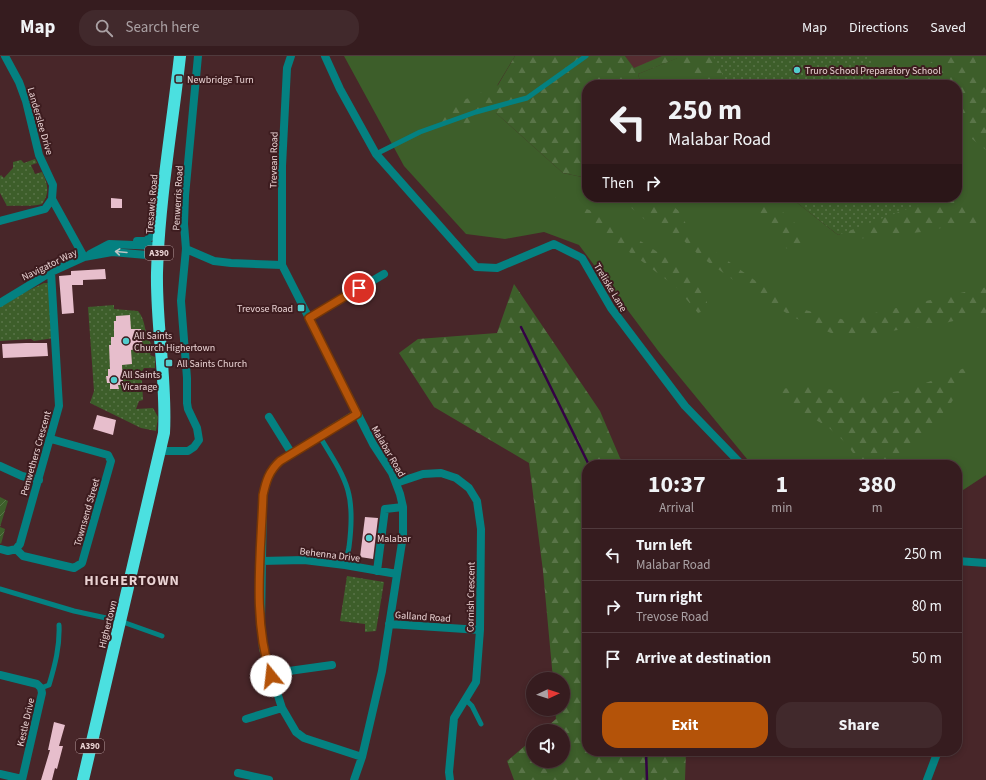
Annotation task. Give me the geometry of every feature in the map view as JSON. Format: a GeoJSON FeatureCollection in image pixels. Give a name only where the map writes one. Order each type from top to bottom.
{"type":"FeatureCollection","features":[{"type":"Feature","properties":{"kind":"highway","name":"Tresawls Road"},"geometry":{"type":"LineString","coordinates":[[161,451],[166,406],[157,300],[159,251],[180,56]]}},
{"type":"Feature","properties":{"kind":"highway","name":"Highertown"},"geometry":{"type":"LineString","coordinates":[[83,780],[161,451]]}},
{"type":"Feature","properties":{"kind":"street","name":"Landerslee Drive"},"geometry":{"type":"LineString","coordinates":[[5,56],[19,82],[26,101],[39,155],[53,185],[52,199],[84,257]]}},
{"type":"Feature","properties":{"kind":"street","name":"Penwerris Road"},"geometry":{"type":"LineString","coordinates":[[161,451],[188,451],[194,447],[199,440],[198,431],[188,409],[187,403],[187,378],[181,301],[186,249],[184,224],[185,196],[198,56]]}},
{"type":"Feature","properties":{"kind":"street","name":"Trevean Road"},"geometry":{"type":"LineString","coordinates":[[282,265],[283,151],[287,68],[291,56]]}},
{"type":"Feature","properties":{"kind":"street","name":"Treliske Lane"},"geometry":{"type":"LineString","coordinates":[[325,56],[340,89],[376,154],[476,267],[497,268],[554,244],[582,258],[611,308],[685,406],[737,460]]}},
{"type":"Feature","properties":{"kind":"street"},"geometry":{"type":"LineString","coordinates":[[0,221],[45,209],[52,199]]}},
{"type":"Feature","properties":{"kind":"street"},"geometry":{"type":"LineString","coordinates":[[84,257],[109,244],[127,240],[146,241],[161,227]]}},
{"type":"Feature","properties":{"kind":"street"},"geometry":{"type":"LineString","coordinates":[[109,244],[159,251]]}},
{"type":"Feature","properties":{"kind":"street"},"geometry":{"type":"LineString","coordinates":[[186,249],[214,261],[282,265]]}},
{"type":"Feature","properties":{"kind":"street","name":"Navigator Way"},"geometry":{"type":"LineString","coordinates":[[0,303],[51,272],[84,257],[112,252],[159,251]]}},
{"type":"Feature","properties":{"kind":"street","name":"Malabar Road"},"geometry":{"type":"LineString","coordinates":[[282,265],[357,414],[396,483],[403,507],[403,536],[377,697],[362,757],[354,780]]}},
{"type":"Feature","properties":{"kind":"street","name":"Penwethers Crescent"},"geometry":{"type":"LineString","coordinates":[[16,549],[20,544],[51,439],[59,406],[51,272]]}},
{"type":"Feature","properties":{"kind":"street"},"geometry":{"type":"LineString","coordinates":[[309,318],[384,274]]}},
{"type":"Feature","properties":{"kind":"street"},"geometry":{"type":"LineString","coordinates":[[357,414],[292,454],[272,468],[268,476],[263,495],[260,623],[263,649],[271,676],[282,708],[296,732],[304,738],[362,757]]}},
{"type":"Feature","properties":{"kind":"street"},"geometry":{"type":"LineString","coordinates":[[269,417],[292,454]]}},
{"type":"Feature","properties":{"kind":"street","name":"Townsend Street"},"geometry":{"type":"LineString","coordinates":[[16,549],[23,556],[74,568],[82,563],[111,461],[108,455],[51,439]]}},
{"type":"Feature","properties":{"kind":"street"},"geometry":{"type":"LineString","coordinates":[[0,466],[22,476],[39,480]]}},
{"type":"Feature","properties":{"kind":"street","name":"Cornish Crescent"},"geometry":{"type":"LineString","coordinates":[[396,483],[423,474],[441,473],[456,478],[469,488],[477,501],[481,529],[480,630],[476,682],[454,718],[449,772],[450,780]]}},
{"type":"Feature","properties":{"kind":"street"},"geometry":{"type":"LineString","coordinates":[[377,571],[385,509],[403,507]]}},
{"type":"Feature","properties":{"kind":"street"},"geometry":{"type":"LineString","coordinates":[[0,549],[8,551],[16,549]]}},
{"type":"Feature","properties":{"kind":"street","name":"Behenna Drive"},"geometry":{"type":"LineString","coordinates":[[261,561],[304,560],[397,574]]}},
{"type":"Feature","properties":{"kind":"street"},"geometry":{"type":"LineString","coordinates":[[962,561],[986,563]]}},
{"type":"Feature","properties":{"kind":"street","name":"Galland Road"},"geometry":{"type":"LineString","coordinates":[[390,624],[480,630]]}},
{"type":"Feature","properties":{"kind":"street"},"geometry":{"type":"LineString","coordinates":[[271,676],[289,671],[332,664]]}},
{"type":"Feature","properties":{"kind":"street","name":"Kestle Drive"},"geometry":{"type":"LineString","coordinates":[[0,675],[37,684],[41,688],[42,693],[22,779]]}},
{"type":"Feature","properties":{"kind":"street"},"geometry":{"type":"LineString","coordinates":[[246,719],[282,708]]}},
{"type":"Feature","properties":{"kind":"street"},"geometry":{"type":"LineString","coordinates":[[927,780],[936,756]]}},
{"type":"Feature","properties":{"kind":"street"},"geometry":{"type":"LineString","coordinates":[[238,773],[269,780]]}},
{"type":"Feature","properties":{"kind":"street"},"geometry":{"type":"LineString","coordinates":[[0,774],[22,779]]}},
{"type":"Feature","properties":{"kind":"lane"},"geometry":{"type":"LineString","coordinates":[[376,154],[420,132],[476,112],[527,98],[586,56]]}},
{"type":"Feature","properties":{"kind":"lane"},"geometry":{"type":"LineString","coordinates":[[320,437],[346,481],[351,500],[350,537],[345,565]]}},
{"type":"Feature","properties":{"kind":"lane"},"geometry":{"type":"LineString","coordinates":[[0,589],[74,611],[120,621],[162,636]]}},
{"type":"Feature","properties":{"kind":"lane"},"geometry":{"type":"LineString","coordinates":[[41,688],[49,684],[55,664],[60,637],[59,625]]}},
{"type":"Feature","properties":{"kind":"lane"},"geometry":{"type":"LineString","coordinates":[[465,699],[472,706],[481,724]]}},
{"type":"Feature","properties":{"kind":"shaded area"},"geometry":{"type":"Polygon","coordinates":[[[625,56],[682,56],[638,74],[625,56]]]}},
{"type":"Feature","properties":{"kind":"green space"},"geometry":{"type":"Polygon","coordinates":[[[344,56],[515,56],[486,104],[563,173],[582,177],[582,202],[796,202],[838,235],[941,202],[962,202],[962,80],[875,80],[870,56],[986,56],[986,475],[962,491],[962,460],[748,460],[659,352],[579,245],[544,232],[505,239],[466,234],[404,166],[344,56]]]}},
{"type":"Feature","properties":{"kind":"green space"},"geometry":{"type":"Polygon","coordinates":[[[515,56],[625,56],[634,68],[662,56],[726,56],[738,80],[690,80],[678,58],[638,74],[640,80],[582,80],[582,177],[563,173],[496,113],[479,120],[444,130],[432,126],[434,119],[444,105],[469,98],[498,85],[515,56]]]}},
{"type":"Feature","properties":{"kind":"green space"},"geometry":{"type":"Polygon","coordinates":[[[682,56],[720,80],[640,80],[638,74],[682,56]]]}},
{"type":"Feature","properties":{"kind":"green space","name":"Truro School Preparatory School"},"geometry":{"type":"Polygon","coordinates":[[[713,56],[870,56],[875,80],[725,80],[713,56]]]}},
{"type":"Feature","properties":{"kind":"green space"},"geometry":{"type":"Polygon","coordinates":[[[849,56],[872,56],[878,80],[849,80],[849,56]]]}},
{"type":"Feature","properties":{"kind":"green space"},"geometry":{"type":"Polygon","coordinates":[[[939,56],[974,56],[978,70],[986,87],[986,150],[971,138],[962,126],[962,80],[929,80],[927,77],[920,80],[878,80],[903,75],[918,70],[939,56]]]}},
{"type":"Feature","properties":{"kind":"green space"},"geometry":{"type":"Polygon","coordinates":[[[35,159],[37,163],[31,165],[35,174],[42,172],[47,184],[45,200],[42,204],[38,205],[7,206],[0,193],[0,176],[1,175],[4,178],[13,168],[13,162],[21,160],[24,163],[35,159]]]}},
{"type":"Feature","properties":{"kind":"green space"},"geometry":{"type":"Polygon","coordinates":[[[555,197],[597,213],[690,273],[707,302],[706,310],[698,313],[676,287],[590,225],[555,197]]]}},
{"type":"Feature","properties":{"kind":"green space"},"geometry":{"type":"Polygon","coordinates":[[[962,200],[963,203],[982,220],[982,226],[973,228],[964,221],[931,231],[847,240],[797,202],[962,202],[962,200]]]}},
{"type":"Feature","properties":{"kind":"green space"},"geometry":{"type":"Polygon","coordinates":[[[625,202],[667,202],[679,211],[692,235],[778,297],[805,310],[845,320],[986,287],[986,313],[941,324],[869,334],[831,333],[795,318],[746,289],[701,257],[682,239],[644,219],[625,202]]]}},
{"type":"Feature","properties":{"kind":"green space"},"geometry":{"type":"Polygon","coordinates":[[[747,202],[771,202],[791,219],[814,243],[799,250],[787,249],[758,211],[747,202]]]}},
{"type":"Feature","properties":{"kind":"green space"},"geometry":{"type":"Polygon","coordinates":[[[796,202],[926,202],[838,235],[796,202]]]}},
{"type":"Feature","properties":{"kind":"green space"},"geometry":{"type":"Polygon","coordinates":[[[44,283],[48,283],[54,338],[34,341],[31,339],[0,341],[0,307],[23,293],[44,283]]]}},
{"type":"Feature","properties":{"kind":"green space"},"geometry":{"type":"Polygon","coordinates":[[[514,284],[600,411],[621,460],[582,460],[582,756],[686,756],[685,780],[514,780],[507,761],[526,745],[526,768],[570,768],[570,724],[550,724],[556,719],[556,716],[570,716],[570,672],[552,672],[543,571],[529,463],[434,407],[399,353],[418,339],[497,333],[514,284]]]}},
{"type":"Feature","properties":{"kind":"green space"},"geometry":{"type":"Polygon","coordinates":[[[114,305],[114,309],[138,311],[143,319],[148,337],[153,346],[150,355],[155,357],[155,368],[144,368],[140,374],[143,400],[139,401],[136,409],[153,408],[158,417],[156,431],[141,428],[90,403],[94,391],[88,307],[114,305]]]}},
{"type":"Feature","properties":{"kind":"green space"},"geometry":{"type":"Polygon","coordinates":[[[975,364],[948,408],[894,460],[858,460],[847,444],[828,427],[790,405],[778,389],[815,386],[864,397],[910,389],[975,364]]]}},
{"type":"Feature","properties":{"kind":"green space"},"geometry":{"type":"Polygon","coordinates":[[[0,497],[8,501],[0,527],[0,497]]]}},
{"type":"Feature","properties":{"kind":"green space"},"geometry":{"type":"Polygon","coordinates":[[[0,527],[5,529],[1,544],[0,543],[0,527]]]}},
{"type":"Feature","properties":{"kind":"green space"},"geometry":{"type":"Polygon","coordinates":[[[347,576],[384,582],[376,631],[365,632],[365,624],[340,621],[347,576]]]}},
{"type":"Feature","properties":{"kind":"building"},"geometry":{"type":"Polygon","coordinates":[[[111,198],[122,199],[122,208],[111,208],[111,198]]]}},
{"type":"Feature","properties":{"kind":"building"},"geometry":{"type":"Polygon","coordinates":[[[105,269],[106,279],[83,280],[83,285],[72,285],[74,313],[62,314],[59,276],[71,275],[71,271],[105,269]]]}},
{"type":"Feature","properties":{"kind":"building","name":"All Saints Church Highertown"},"geometry":{"type":"Polygon","coordinates":[[[130,315],[131,329],[141,329],[142,344],[136,344],[136,349],[131,350],[132,364],[122,365],[123,385],[118,385],[119,389],[110,389],[110,383],[107,383],[106,376],[108,376],[108,369],[110,369],[109,345],[111,345],[111,337],[114,337],[114,321],[116,321],[116,316],[130,315]]]}},
{"type":"Feature","properties":{"kind":"building"},"geometry":{"type":"Polygon","coordinates":[[[47,343],[48,356],[3,358],[2,344],[47,343]]]}},
{"type":"Feature","properties":{"kind":"building"},"geometry":{"type":"Polygon","coordinates":[[[97,415],[116,420],[113,435],[93,429],[97,415]]]}},
{"type":"Feature","properties":{"kind":"building","name":"Malabar"},"geometry":{"type":"Polygon","coordinates":[[[365,517],[378,518],[373,559],[360,557],[365,517]]]}},
{"type":"Feature","properties":{"kind":"building"},"geometry":{"type":"Polygon","coordinates":[[[54,722],[65,725],[59,746],[63,746],[57,769],[55,768],[52,780],[41,780],[50,750],[48,750],[54,722]]]}},
{"type":"Feature","properties":{"kind":"waterway"},"geometry":{"type":"LineString","coordinates":[[521,327],[587,460]]}},
{"type":"Feature","properties":{"kind":"waterway"},"geometry":{"type":"LineString","coordinates":[[646,756],[647,780]]}},
{"type":"Feature","properties":{"kind":"place","name":"Truro School Preparatory School"},"geometry":{"type":"Point","coordinates":[797,70]}},
{"type":"Feature","properties":{"kind":"place","name":"Newbridge Turn"},"geometry":{"type":"Point","coordinates":[179,79]}},
{"type":"Feature","properties":{"kind":"place","name":"Trevose Road"},"geometry":{"type":"Point","coordinates":[301,308]}},
{"type":"Feature","properties":{"kind":"place","name":"All Saints Church Highertown"},"geometry":{"type":"Point","coordinates":[126,341]}},
{"type":"Feature","properties":{"kind":"place","name":"All Saints Church"},"geometry":{"type":"Point","coordinates":[169,363]}},
{"type":"Feature","properties":{"kind":"place","name":"All Saints Vicarage"},"geometry":{"type":"Point","coordinates":[114,380]}},
{"type":"Feature","properties":{"kind":"place","name":"Malabar"},"geometry":{"type":"Point","coordinates":[369,538]}},
{"type":"Feature","properties":{"kind":"district","name":"HIGHERTOWN"},"geometry":{"type":"Point","coordinates":[132,580]}},
{"type":"Feature","properties":{"kind":"route"},"geometry":{"type":"LineString","coordinates":[[271,676],[263,649],[260,623],[263,495],[268,476],[272,468],[280,461],[357,414],[309,318],[359,288]]}}]}
